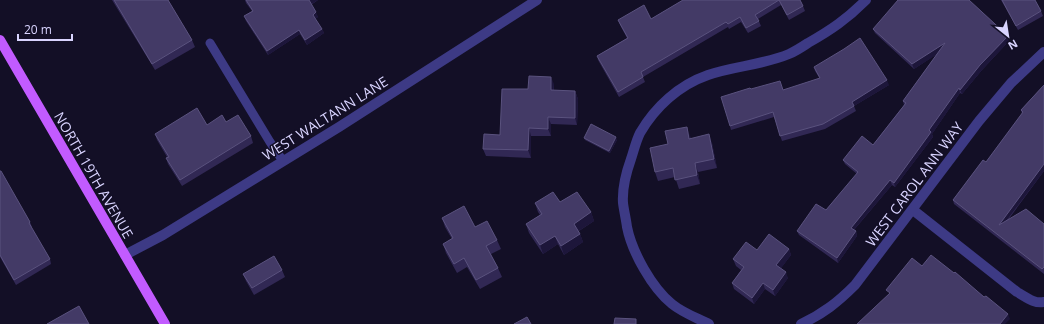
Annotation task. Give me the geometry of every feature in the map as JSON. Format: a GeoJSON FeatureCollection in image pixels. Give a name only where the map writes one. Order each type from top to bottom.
{"type":"FeatureCollection","features":[{"type":"Feature","properties":{"kind":"main road","name":"NORTH 19TH AVENUE"},"geometry":{"type":"LineString","coordinates":[[0,40],[165,324]]}},
{"type":"Feature","properties":{"kind":"street","name":"WEST WALTANN LANE"},"geometry":{"type":"LineString","coordinates":[[125,255],[163,235],[283,162],[537,0]]}},
{"type":"Feature","properties":{"kind":"street"},"geometry":{"type":"LineString","coordinates":[[709,324],[689,320],[658,290],[642,264],[629,236],[623,203],[626,175],[640,134],[659,107],[691,83],[724,70],[759,63],[790,54],[831,30],[866,0]]}},
{"type":"Feature","properties":{"kind":"street","name":"WEST CAROL ANN WAY"},"geometry":{"type":"LineString","coordinates":[[800,324],[816,317],[838,302],[855,285],[979,121],[1011,83],[1044,52]]}},
{"type":"Feature","properties":{"kind":"street"},"geometry":{"type":"LineString","coordinates":[[913,210],[1017,292],[1031,300],[1042,302]]}},
{"type":"Feature","properties":{"kind":"lane"},"geometry":{"type":"LineString","coordinates":[[210,43],[283,162]]}},
{"type":"Feature","properties":{"kind":"building"},"geometry":{"type":"Polygon","coordinates":[[[114,0],[168,0],[192,40],[152,64],[114,0]]]}},
{"type":"Feature","properties":{"kind":"building"},"geometry":{"type":"Polygon","coordinates":[[[246,0],[309,0],[316,12],[313,15],[322,29],[305,40],[299,30],[267,51],[244,16],[253,11],[246,0]]]}},
{"type":"Feature","properties":{"kind":"building"},"geometry":{"type":"Polygon","coordinates":[[[683,0],[779,0],[755,15],[759,21],[746,28],[740,17],[728,24],[726,22],[641,72],[643,77],[618,92],[597,56],[628,38],[618,20],[644,5],[651,19],[683,0]]]}},
{"type":"Feature","properties":{"kind":"building"},"geometry":{"type":"Polygon","coordinates":[[[779,0],[800,0],[803,6],[787,15],[779,0]]]}},
{"type":"Feature","properties":{"kind":"building"},"geometry":{"type":"Polygon","coordinates":[[[898,0],[969,0],[1008,36],[980,65],[960,90],[959,88],[929,130],[931,132],[894,183],[890,180],[851,228],[856,231],[837,258],[797,231],[816,204],[826,210],[858,172],[843,160],[862,136],[873,145],[906,103],[903,101],[945,43],[912,64],[873,29],[898,0]]]}},
{"type":"Feature","properties":{"kind":"building"},"geometry":{"type":"Polygon","coordinates":[[[1002,0],[1035,0],[1041,11],[1016,26],[1002,0]]]}},
{"type":"Feature","properties":{"kind":"building"},"geometry":{"type":"Polygon","coordinates":[[[860,38],[887,80],[852,102],[854,106],[823,124],[780,136],[773,112],[730,126],[721,97],[780,81],[783,90],[820,78],[814,67],[860,38]]]}},
{"type":"Feature","properties":{"kind":"building"},"geometry":{"type":"Polygon","coordinates":[[[529,76],[551,77],[551,90],[575,91],[575,118],[548,117],[548,129],[529,128],[528,150],[483,149],[484,134],[500,135],[502,89],[528,89],[529,76]]]}},
{"type":"Feature","properties":{"kind":"building"},"geometry":{"type":"Polygon","coordinates":[[[1044,85],[1044,164],[999,225],[1026,209],[1044,224],[1044,267],[1042,269],[953,200],[983,160],[986,162],[1023,112],[1021,110],[1044,85]]]}},
{"type":"Feature","properties":{"kind":"building"},"geometry":{"type":"Polygon","coordinates":[[[197,108],[207,125],[222,115],[226,122],[238,115],[251,136],[180,180],[166,158],[169,157],[155,134],[197,108]]]}},
{"type":"Feature","properties":{"kind":"building"},"geometry":{"type":"Polygon","coordinates":[[[591,124],[616,137],[609,151],[584,138],[591,124]]]}},
{"type":"Feature","properties":{"kind":"building"},"geometry":{"type":"Polygon","coordinates":[[[687,127],[689,139],[709,134],[714,159],[695,163],[697,175],[675,180],[673,168],[655,172],[650,148],[668,144],[665,131],[687,127]]]}},
{"type":"Feature","properties":{"kind":"building"},"geometry":{"type":"Polygon","coordinates":[[[0,171],[50,259],[14,280],[0,255],[0,171]]]}},
{"type":"Feature","properties":{"kind":"building"},"geometry":{"type":"Polygon","coordinates":[[[553,192],[560,202],[577,192],[591,212],[574,224],[580,234],[561,246],[555,236],[540,245],[526,224],[542,214],[535,203],[553,192]]]}},
{"type":"Feature","properties":{"kind":"building"},"geometry":{"type":"Polygon","coordinates":[[[464,206],[475,227],[487,221],[497,240],[486,246],[498,268],[476,280],[464,258],[454,264],[443,244],[453,238],[442,218],[464,206]]]}},
{"type":"Feature","properties":{"kind":"building"},"geometry":{"type":"Polygon","coordinates":[[[769,234],[789,249],[776,265],[786,272],[773,290],[763,283],[752,298],[732,283],[744,267],[733,259],[746,242],[757,250],[769,234]]]}},
{"type":"Feature","properties":{"kind":"building"},"geometry":{"type":"Polygon","coordinates":[[[931,255],[1008,314],[1000,324],[857,324],[890,293],[886,290],[912,258],[922,266],[931,255]]]}},
{"type":"Feature","properties":{"kind":"building"},"geometry":{"type":"Polygon","coordinates":[[[274,256],[282,270],[252,288],[243,274],[274,256]]]}},
{"type":"Feature","properties":{"kind":"building"},"geometry":{"type":"Polygon","coordinates":[[[79,306],[89,324],[47,324],[79,306]]]}},
{"type":"Feature","properties":{"kind":"building"},"geometry":{"type":"Polygon","coordinates":[[[527,317],[531,324],[514,324],[527,317]]]}},
{"type":"Feature","properties":{"kind":"building"},"geometry":{"type":"Polygon","coordinates":[[[615,318],[636,319],[636,324],[614,324],[615,318]]]}}]}
